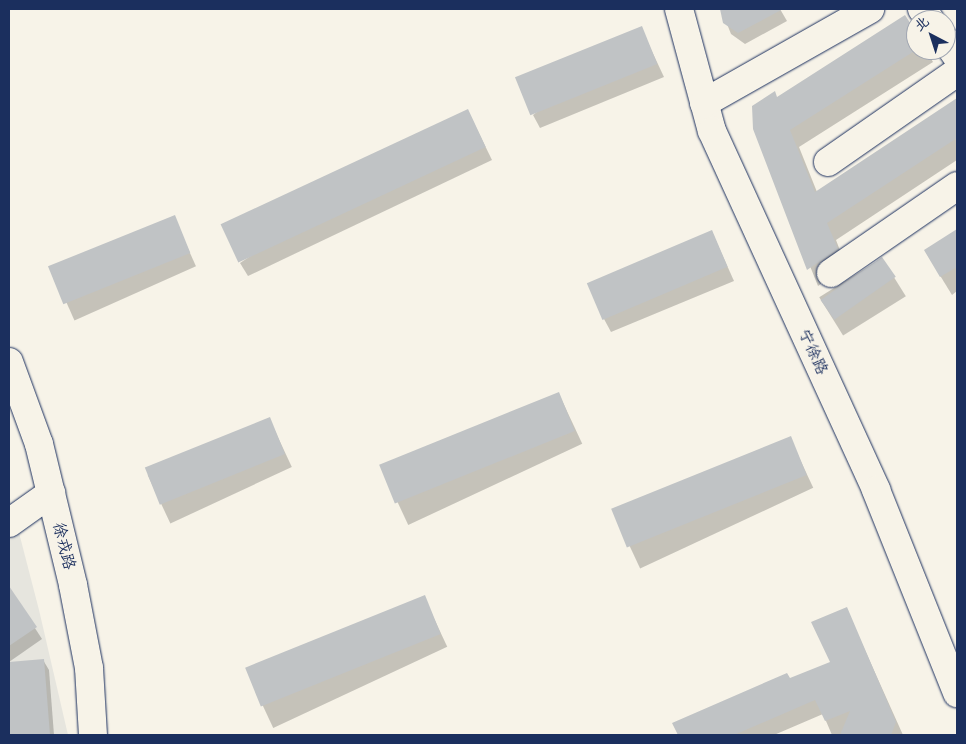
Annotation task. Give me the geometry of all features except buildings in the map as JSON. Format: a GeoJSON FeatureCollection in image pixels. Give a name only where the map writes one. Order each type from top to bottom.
{"type":"FeatureCollection","features":[{"type":"Feature","properties":{"kind":"street","name":"宁徐路"},"geometry":{"type":"LineString","coordinates":[[679,9],[712,131],[876,490],[957,693]]}},
{"type":"Feature","properties":{"kind":"street"},"geometry":{"type":"LineString","coordinates":[[704,103],[870,9]]}},
{"type":"Feature","properties":{"kind":"street"},"geometry":{"type":"LineString","coordinates":[[828,162],[957,72]]}},
{"type":"Feature","properties":{"kind":"street"},"geometry":{"type":"LineString","coordinates":[[831,273],[957,186]]}},
{"type":"Feature","properties":{"kind":"street","name":"徐戎路"},"geometry":{"type":"LineString","coordinates":[[9,362],[39,444],[51,494],[89,668],[93,735]]}},
{"type":"Feature","properties":{"kind":"street"},"geometry":{"type":"LineString","coordinates":[[9,523],[51,494]]}},
{"type":"Feature","properties":{"kind":"shaded area"},"geometry":{"type":"Polygon","coordinates":[[[9,494],[39,610],[68,735],[9,735],[9,494]]]}}]}
